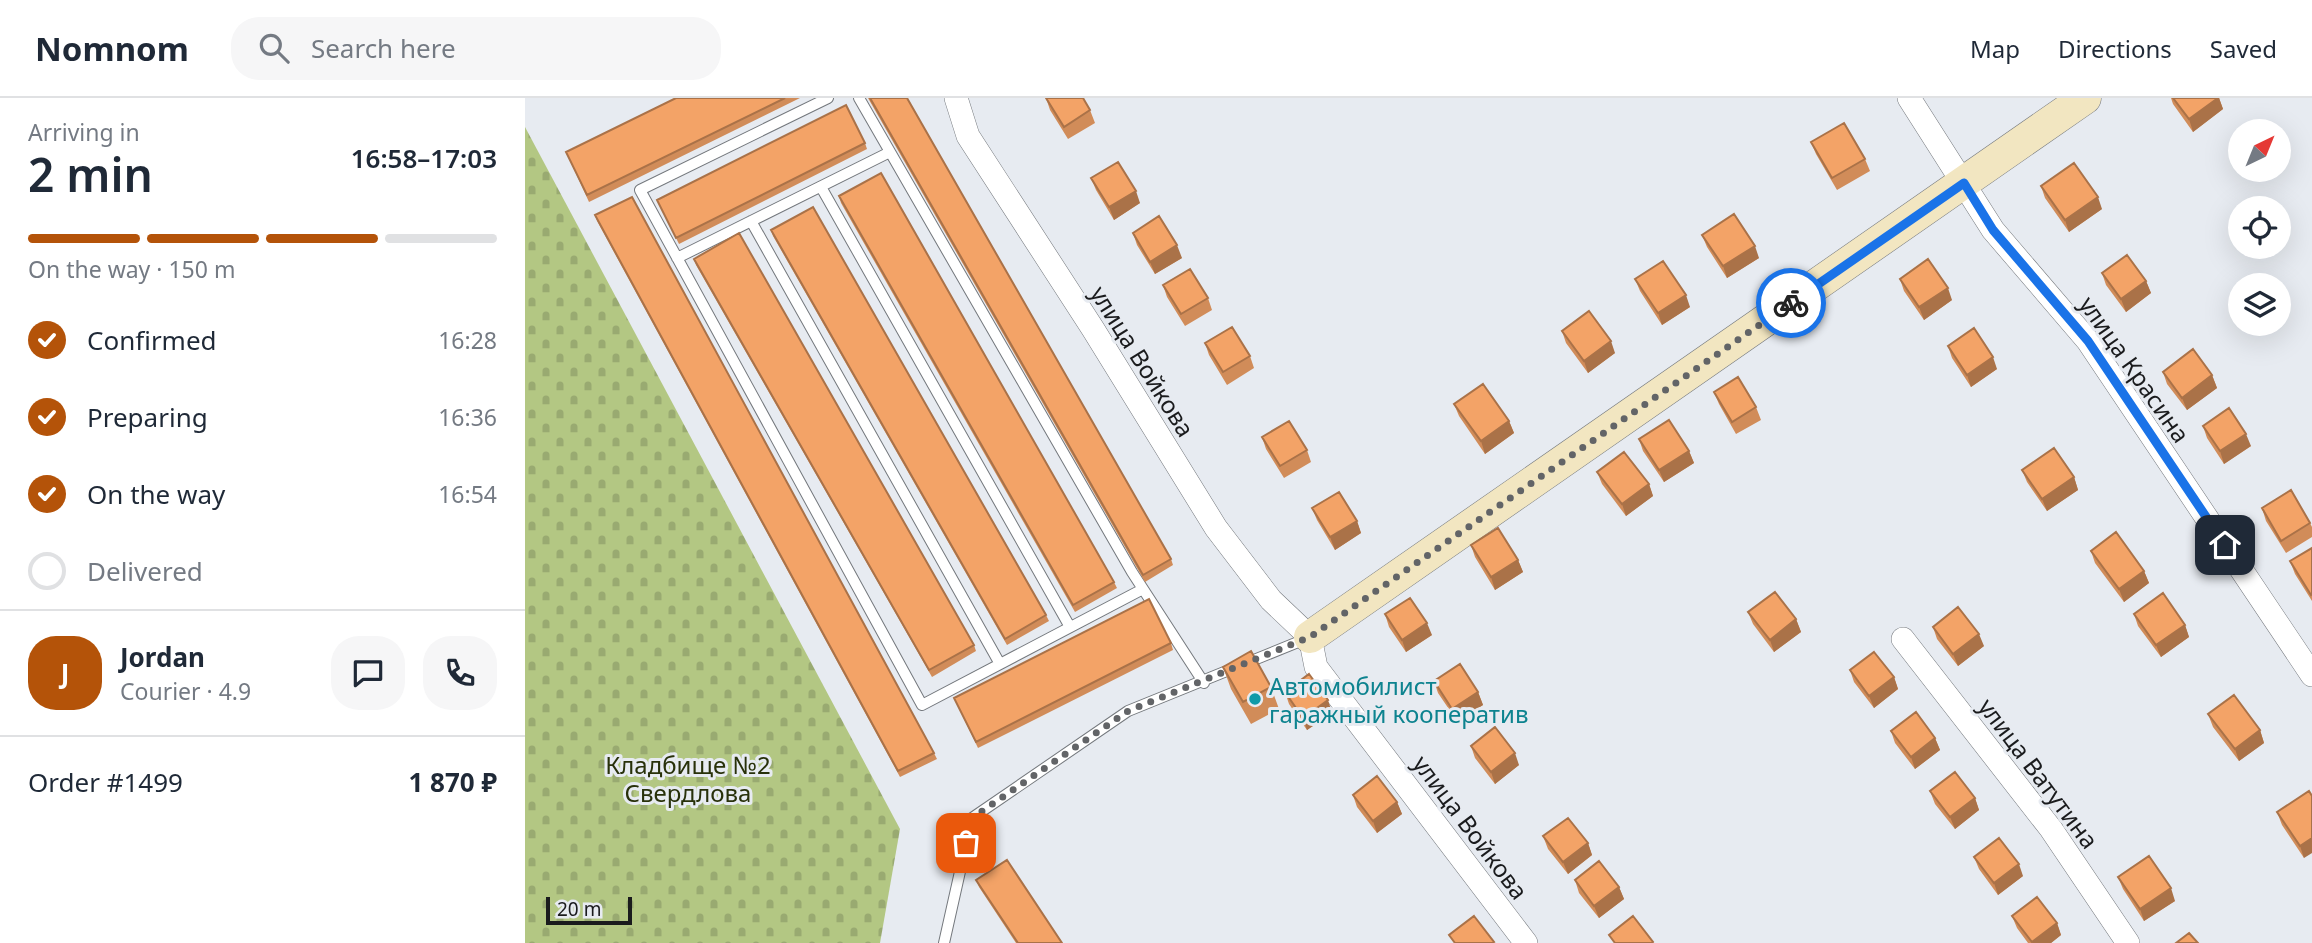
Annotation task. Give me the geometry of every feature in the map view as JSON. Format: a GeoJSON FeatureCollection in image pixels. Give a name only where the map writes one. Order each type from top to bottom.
{"type":"FeatureCollection","features":[{"type":"Feature","properties":{"kind":"street","name":"улица Войкова"},"geometry":{"type":"LineString","coordinates":[[956,98],[968,136],[1093,329],[1216,528],[1271,600],[1310,637],[1316,667],[1525,943]]}},
{"type":"Feature","properties":{"kind":"street","name":"улица Красина"},"geometry":{"type":"LineString","coordinates":[[1909,98],[1993,230],[2088,341],[2312,675]]}},
{"type":"Feature","properties":{"kind":"street"},"geometry":{"type":"LineString","coordinates":[[1310,637],[2085,98]]}},
{"type":"Feature","properties":{"kind":"street","name":"улица Ватутина"},"geometry":{"type":"LineString","coordinates":[[1903,639],[2051,829],[2128,943]]}},
{"type":"Feature","properties":{"kind":"lane"},"geometry":{"type":"LineString","coordinates":[[828,98],[640,190],[922,705],[1143,589]]}},
{"type":"Feature","properties":{"kind":"lane"},"geometry":{"type":"LineString","coordinates":[[859,98],[1143,589],[1204,683]]}},
{"type":"Feature","properties":{"kind":"lane"},"geometry":{"type":"LineString","coordinates":[[677,258],[890,152]]}},
{"type":"Feature","properties":{"kind":"lane"},"geometry":{"type":"LineString","coordinates":[[821,187],[1070,627]]}},
{"type":"Feature","properties":{"kind":"lane"},"geometry":{"type":"LineString","coordinates":[[751,221],[1000,664]]}},
{"type":"Feature","properties":{"kind":"lane"},"geometry":{"type":"LineString","coordinates":[[944,943],[972,818],[1128,711],[1204,683],[1310,637]]}},
{"type":"Feature","properties":{"kind":"green space","name":"Кладбище №2 Свердлова"},"geometry":{"type":"Polygon","coordinates":[[[525,127],[900,829],[880,943],[525,943],[525,127]]]}},
{"type":"Feature","properties":{"kind":"building"},"geometry":{"type":"Polygon","coordinates":[[[676,98],[785,98],[587,195],[566,152],[676,98]]]}},
{"type":"Feature","properties":{"kind":"building"},"geometry":{"type":"Polygon","coordinates":[[[870,98],[907,98],[1171,559],[1143,575],[870,98]]]}},
{"type":"Feature","properties":{"kind":"building"},"geometry":{"type":"Polygon","coordinates":[[[1046,98],[1083,98],[1090,110],[1064,127],[1046,98]]]}},
{"type":"Feature","properties":{"kind":"building"},"geometry":{"type":"Polygon","coordinates":[[[2173,98],[2218,98],[2189,119],[2173,98]]]}},
{"type":"Feature","properties":{"kind":"building"},"geometry":{"type":"Polygon","coordinates":[[[846,105],[865,143],[676,238],[657,200],[846,105]]]}},
{"type":"Feature","properties":{"kind":"building"},"geometry":{"type":"Polygon","coordinates":[[[1844,123],[1865,159],[1832,178],[1811,142],[1844,123]]]}},
{"type":"Feature","properties":{"kind":"building"},"geometry":{"type":"Polygon","coordinates":[[[1118,162],[1136,191],[1109,207],[1091,178],[1118,162]]]}},
{"type":"Feature","properties":{"kind":"building"},"geometry":{"type":"Polygon","coordinates":[[[2074,163],[2098,197],[2065,220],[2041,186],[2074,163]]]}},
{"type":"Feature","properties":{"kind":"building"},"geometry":{"type":"Polygon","coordinates":[[[881,173],[1114,582],[1073,605],[839,196],[881,173]]]}},
{"type":"Feature","properties":{"kind":"building"},"geometry":{"type":"Polygon","coordinates":[[[632,197],[934,753],[898,771],[595,215],[632,197]]]}},
{"type":"Feature","properties":{"kind":"building"},"geometry":{"type":"Polygon","coordinates":[[[813,207],[1046,615],[1005,639],[771,230],[813,207]]]}},
{"type":"Feature","properties":{"kind":"building"},"geometry":{"type":"Polygon","coordinates":[[[1734,214],[1755,246],[1723,266],[1702,235],[1734,214]]]}},
{"type":"Feature","properties":{"kind":"building"},"geometry":{"type":"Polygon","coordinates":[[[1159,216],[1177,245],[1150,262],[1133,233],[1159,216]]]}},
{"type":"Feature","properties":{"kind":"building"},"geometry":{"type":"Polygon","coordinates":[[[739,233],[974,645],[929,670],[694,259],[739,233]]]}},
{"type":"Feature","properties":{"kind":"building"},"geometry":{"type":"Polygon","coordinates":[[[2127,255],[2146,281],[2121,299],[2102,273],[2127,255]]]}},
{"type":"Feature","properties":{"kind":"building"},"geometry":{"type":"Polygon","coordinates":[[[1928,259],[1948,288],[1919,307],[1900,279],[1928,259]]]}},
{"type":"Feature","properties":{"kind":"building"},"geometry":{"type":"Polygon","coordinates":[[[1663,261],[1686,295],[1658,313],[1635,279],[1663,261]]]}},
{"type":"Feature","properties":{"kind":"building"},"geometry":{"type":"Polygon","coordinates":[[[1190,269],[1208,298],[1181,314],[1163,285],[1190,269]]]}},
{"type":"Feature","properties":{"kind":"building"},"geometry":{"type":"Polygon","coordinates":[[[1589,311],[1611,341],[1584,361],[1562,331],[1589,311]]]}},
{"type":"Feature","properties":{"kind":"building"},"geometry":{"type":"Polygon","coordinates":[[[1232,327],[1250,356],[1223,372],[1205,343],[1232,327]]]}},
{"type":"Feature","properties":{"kind":"building"},"geometry":{"type":"Polygon","coordinates":[[[1974,328],[1993,357],[1967,375],[1948,346],[1974,328]]]}},
{"type":"Feature","properties":{"kind":"building"},"geometry":{"type":"Polygon","coordinates":[[[2193,349],[2212,375],[2182,398],[2163,372],[2193,349]]]}},
{"type":"Feature","properties":{"kind":"building"},"geometry":{"type":"Polygon","coordinates":[[[1738,377],[1756,407],[1732,422],[1714,392],[1738,377]]]}},
{"type":"Feature","properties":{"kind":"building"},"geometry":{"type":"Polygon","coordinates":[[[1483,384],[1509,421],[1481,441],[1454,404],[1483,384]]]}},
{"type":"Feature","properties":{"kind":"building"},"geometry":{"type":"Polygon","coordinates":[[[2229,408],[2246,434],[2220,451],[2203,426],[2229,408]]]}},
{"type":"Feature","properties":{"kind":"building"},"geometry":{"type":"Polygon","coordinates":[[[1669,420],[1689,451],[1659,470],[1639,439],[1669,420]]]}},
{"type":"Feature","properties":{"kind":"building"},"geometry":{"type":"Polygon","coordinates":[[[1289,421],[1307,450],[1280,466],[1262,437],[1289,421]]]}},
{"type":"Feature","properties":{"kind":"building"},"geometry":{"type":"Polygon","coordinates":[[[2054,448],[2074,477],[2042,499],[2022,470],[2054,448]]]}},
{"type":"Feature","properties":{"kind":"building"},"geometry":{"type":"Polygon","coordinates":[[[1624,452],[1649,484],[1622,504],[1597,472],[1624,452]]]}},
{"type":"Feature","properties":{"kind":"building"},"geometry":{"type":"Polygon","coordinates":[[[2291,490],[2310,523],[2281,541],[2262,508],[2291,490]]]}},
{"type":"Feature","properties":{"kind":"building"},"geometry":{"type":"Polygon","coordinates":[[[1339,492],[1357,521],[1330,537],[1312,508],[1339,492]]]}},
{"type":"Feature","properties":{"kind":"building"},"geometry":{"type":"Polygon","coordinates":[[[1498,528],[1518,560],[1491,577],[1471,545],[1498,528]]]}},
{"type":"Feature","properties":{"kind":"building"},"geometry":{"type":"Polygon","coordinates":[[[2116,532],[2144,571],[2119,589],[2091,551],[2116,532]]]}},
{"type":"Feature","properties":{"kind":"building"},"geometry":{"type":"Polygon","coordinates":[[[2312,548],[2312,594],[2311,595],[2290,561],[2312,548]]]}},
{"type":"Feature","properties":{"kind":"building"},"geometry":{"type":"Polygon","coordinates":[[[1775,592],[1796,619],[1770,640],[1748,612],[1775,592]]]}},
{"type":"Feature","properties":{"kind":"building"},"geometry":{"type":"Polygon","coordinates":[[[2163,593],[2185,625],[2156,645],[2134,614],[2163,593]]]}},
{"type":"Feature","properties":{"kind":"building"},"geometry":{"type":"Polygon","coordinates":[[[1410,598],[1427,623],[1402,640],[1385,614],[1410,598]]]}},
{"type":"Feature","properties":{"kind":"building"},"geometry":{"type":"Polygon","coordinates":[[[1149,599],[1171,643],[976,742],[954,698],[1149,599]]]}},
{"type":"Feature","properties":{"kind":"building"},"geometry":{"type":"Polygon","coordinates":[[[1958,607],[1979,634],[1953,654],[1933,627],[1958,607]]]}},
{"type":"Feature","properties":{"kind":"building"},"geometry":{"type":"Polygon","coordinates":[[[1251,651],[1271,687],[1243,702],[1223,667],[1251,651]]]}},
{"type":"Feature","properties":{"kind":"building"},"geometry":{"type":"Polygon","coordinates":[[[1874,652],[1894,677],[1869,696],[1850,670],[1874,652]]]}},
{"type":"Feature","properties":{"kind":"building"},"geometry":{"type":"Polygon","coordinates":[[[1460,664],[1478,692],[1452,709],[1434,681],[1460,664]]]}},
{"type":"Feature","properties":{"kind":"building"},"geometry":{"type":"Polygon","coordinates":[[[1309,674],[1328,700],[1303,718],[1285,692],[1309,674]]]}},
{"type":"Feature","properties":{"kind":"building"},"geometry":{"type":"Polygon","coordinates":[[[2234,695],[2260,730],[2235,749],[2208,714],[2234,695]]]}},
{"type":"Feature","properties":{"kind":"building"},"geometry":{"type":"Polygon","coordinates":[[[1916,712],[1935,738],[1911,757],[1891,731],[1916,712]]]}},
{"type":"Feature","properties":{"kind":"building"},"geometry":{"type":"Polygon","coordinates":[[[1495,727],[1515,753],[1491,772],[1471,746],[1495,727]]]}},
{"type":"Feature","properties":{"kind":"building"},"geometry":{"type":"Polygon","coordinates":[[[1955,772],[1975,798],[1950,817],[1930,791],[1955,772]]]}},
{"type":"Feature","properties":{"kind":"building"},"geometry":{"type":"Polygon","coordinates":[[[1377,776],[1397,802],[1373,821],[1353,795],[1377,776]]]}},
{"type":"Feature","properties":{"kind":"building"},"geometry":{"type":"Polygon","coordinates":[[[2309,791],[2312,796],[2312,838],[2300,846],[2277,812],[2309,791]]]}},
{"type":"Feature","properties":{"kind":"building"},"geometry":{"type":"Polygon","coordinates":[[[1568,818],[1588,843],[1563,862],[1543,836],[1568,818]]]}},
{"type":"Feature","properties":{"kind":"building"},"geometry":{"type":"Polygon","coordinates":[[[1999,838],[2019,864],[1994,883],[1974,857],[1999,838]]]}},
{"type":"Feature","properties":{"kind":"building"},"geometry":{"type":"Polygon","coordinates":[[[2149,856],[2171,888],[2140,909],[2118,877],[2149,856]]]}},
{"type":"Feature","properties":{"kind":"building"},"geometry":{"type":"Polygon","coordinates":[[[1007,860],[1062,943],[1018,943],[976,880],[1007,860]]]}},
{"type":"Feature","properties":{"kind":"building"},"geometry":{"type":"Polygon","coordinates":[[[1599,861],[1619,887],[1594,906],[1575,880],[1599,861]]]}},
{"type":"Feature","properties":{"kind":"building"},"geometry":{"type":"Polygon","coordinates":[[[2037,897],[2057,923],[2032,942],[2012,916],[2037,897]]]}},
{"type":"Feature","properties":{"kind":"building"},"geometry":{"type":"Polygon","coordinates":[[[1474,916],[1494,942],[1455,943],[1449,935],[1474,916]]]}},
{"type":"Feature","properties":{"kind":"building"},"geometry":{"type":"Polygon","coordinates":[[[1633,916],[1652,943],[1615,943],[1609,935],[1633,916]]]}},
{"type":"Feature","properties":{"kind":"building"},"geometry":{"type":"Polygon","coordinates":[[[2189,933],[2198,943],[2176,943],[2189,933]]]}},
{"type":"Feature","properties":{"kind":"way so far"},"geometry":{"type":"LineString","coordinates":[[966,843],[972,818],[1128,711],[1204,683],[1310,637],[1352,605],[1791,303]]}},
{"type":"Feature","properties":{"kind":"place","name":"Автомобилист гаражный кооператив"},"geometry":{"type":"Point","coordinates":[1255,699]}},
{"type":"Feature","properties":{"kind":"route"},"geometry":{"type":"LineString","coordinates":[[1791,303],[1964,183],[1993,230],[2088,341],[2225,545]]}}]}
